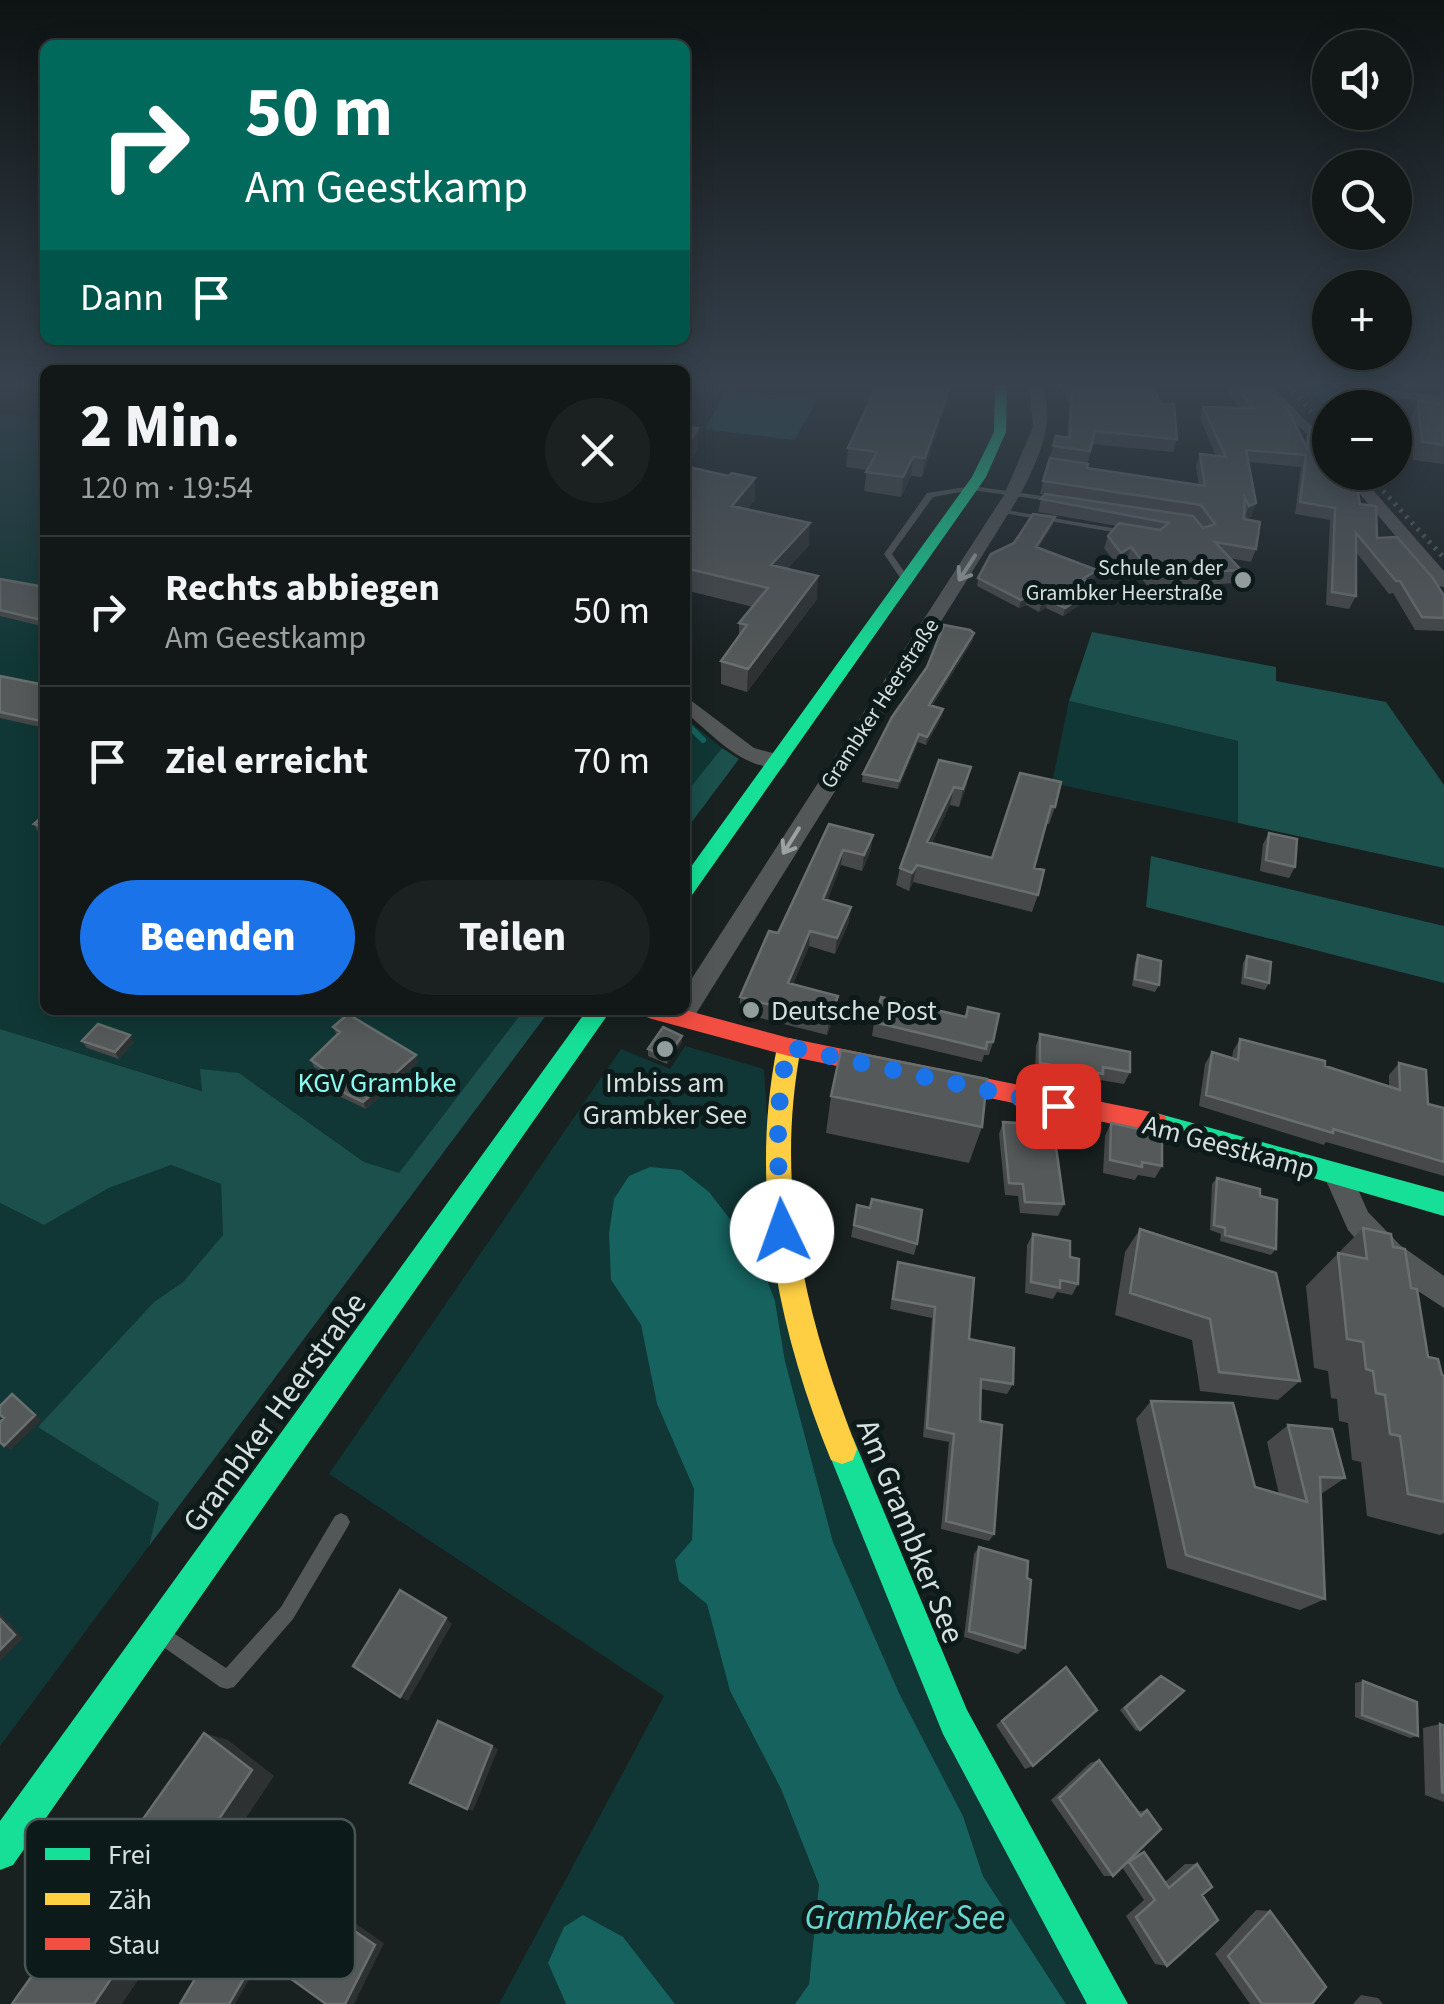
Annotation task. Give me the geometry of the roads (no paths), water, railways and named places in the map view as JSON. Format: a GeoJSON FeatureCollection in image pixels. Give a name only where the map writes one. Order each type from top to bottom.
{"type":"FeatureCollection","features":[{"type":"Feature","properties":{"kind":"main road","name":"Grambker Heerstraße"},"geometry":{"type":"LineString","coordinates":[[690,883],[978,479]]}},
{"type":"Feature","properties":{"kind":"main road","name":"Grambker Heerstraße"},"geometry":{"type":"LineString","coordinates":[[0,1852],[596,1015]]}},
{"type":"Feature","properties":{"kind":"main road","name":"Am Geestkamp"},"geometry":{"type":"LineString","coordinates":[[689,1015],[789,1047],[1058,1106],[1154,1122],[1444,1204]]}},
{"type":"Feature","properties":{"kind":"main road","name":"Am Grambker See"},"geometry":{"type":"LineString","coordinates":[[789,1047],[781,1077],[778,1172],[782,1231],[789,1280],[818,1389],[955,1722],[1108,2004]]}},
{"type":"Feature","properties":{"kind":"street","name":"Grambker Heerstraße"},"geometry":{"type":"LineString","coordinates":[[690,1002],[1008,503],[1028,479]]}},
{"type":"Feature","properties":{"kind":"street"},"geometry":{"type":"LineString","coordinates":[[1364,490],[1444,582]]}},
{"type":"Feature","properties":{"kind":"street"},"geometry":{"type":"LineString","coordinates":[[690,706],[747,753],[777,762]]}},
{"type":"Feature","properties":{"kind":"street","name":"Am Geestkamp"},"geometry":{"type":"LineString","coordinates":[[1338,1176],[1358,1222],[1388,1255],[1444,1294]]}},
{"type":"Feature","properties":{"kind":"lane"},"geometry":{"type":"LineString","coordinates":[[972,488],[1008,503],[1138,534]]}},
{"type":"Feature","properties":{"kind":"lane"},"geometry":{"type":"LineString","coordinates":[[1008,503],[1071,502]]}},
{"type":"Feature","properties":{"kind":"lane"},"geometry":{"type":"LineString","coordinates":[[158,1631],[226,1680],[287,1612],[341,1522]]}},
{"type":"Feature","properties":{"kind":"water","name":"Grambker See"},"geometry":{"type":"Polygon","coordinates":[[[650,1167],[681,1170],[709,1192],[757,1254],[775,1301],[785,1361],[833,1542],[899,1693],[963,1816],[983,1876],[1066,2004],[795,2004],[809,1984],[819,1885],[781,1789],[730,1691],[707,1604],[679,1581],[675,1560],[692,1540],[694,1489],[657,1404],[641,1325],[611,1280],[609,1234],[614,1199],[629,1176],[650,1167]]]}},
{"type":"Feature","properties":{"kind":"water"},"geometry":{"type":"Polygon","coordinates":[[[583,1915],[623,1937],[675,2004],[566,2004],[548,1963],[564,1927],[583,1915]]]}},
{"type":"Feature","properties":{"kind":"waterway"},"geometry":{"type":"LineString","coordinates":[[690,727],[703,740]]}},
{"type":"Feature","properties":{"kind":"railway"},"geometry":{"type":"LineString","coordinates":[[1382,490],[1444,558]]}},
{"type":"Feature","properties":{"kind":"place","name":"Schule an der Grambker Heerstraße"},"geometry":{"type":"Point","coordinates":[1243,580]}},
{"type":"Feature","properties":{"kind":"place","name":"Deutsche Post"},"geometry":{"type":"Point","coordinates":[751,1010]}},
{"type":"Feature","properties":{"kind":"place","name":"Imbiss am Grambker See"},"geometry":{"type":"Point","coordinates":[665,1049]}},
{"type":"Feature","properties":{"kind":"park label","name":"KGV Grambke"},"geometry":{"type":"Point","coordinates":[377,1082]}}]}
